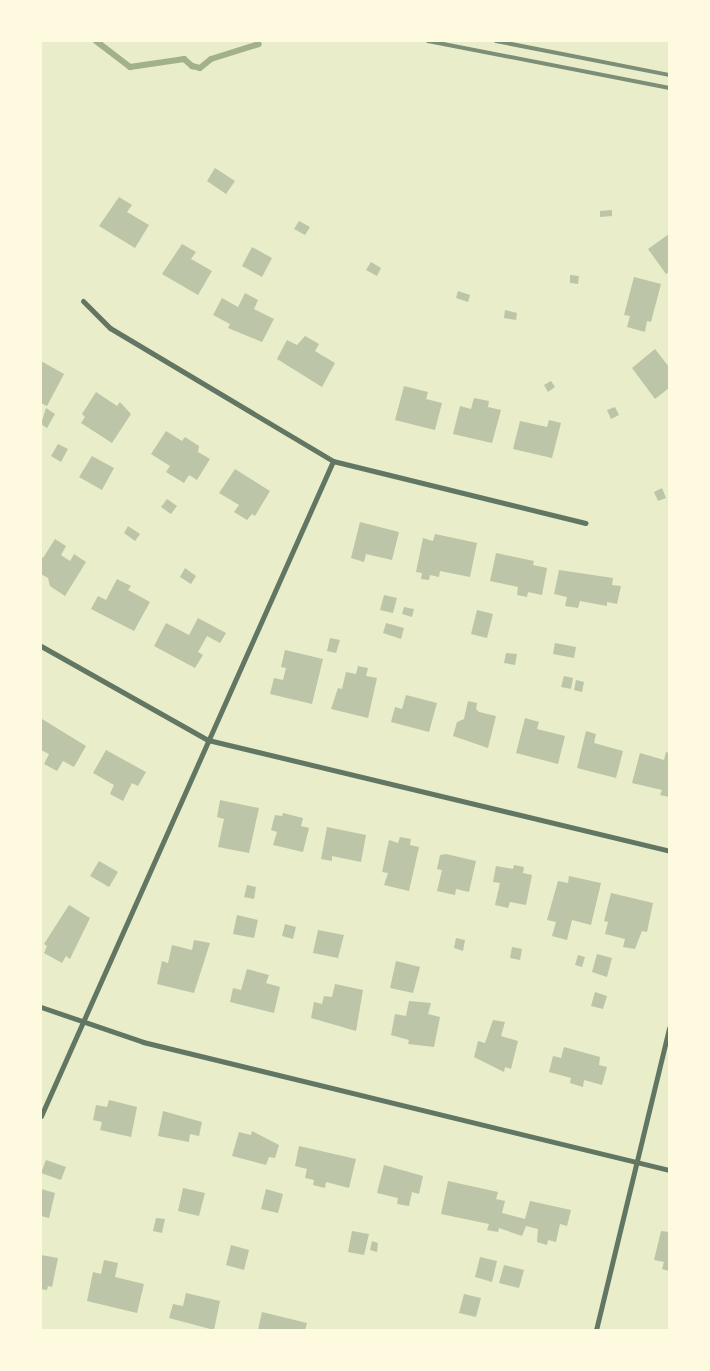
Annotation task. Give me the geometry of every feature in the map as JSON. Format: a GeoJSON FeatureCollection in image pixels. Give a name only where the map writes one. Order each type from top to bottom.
{"type":"FeatureCollection","features":[{"type":"Feature","properties":{"kind":"street"},"geometry":{"type":"LineString","coordinates":[[83,301],[110,328],[332,461],[585,523]]}},
{"type":"Feature","properties":{"kind":"street"},"geometry":{"type":"LineString","coordinates":[[41,1116],[80,1022],[332,461]]}},
{"type":"Feature","properties":{"kind":"street"},"geometry":{"type":"LineString","coordinates":[[41,646],[208,740],[669,851]]}},
{"type":"Feature","properties":{"kind":"street"},"geometry":{"type":"LineString","coordinates":[[41,1007],[80,1022],[143,1042],[669,1170]]}},
{"type":"Feature","properties":{"kind":"street"},"geometry":{"type":"LineString","coordinates":[[596,1330],[669,1028]]}},
{"type":"Feature","properties":{"kind":"building"},"geometry":{"type":"Polygon","coordinates":[[[215,168],[235,181],[226,194],[207,181],[215,168]]]}},
{"type":"Feature","properties":{"kind":"building"},"geometry":{"type":"Polygon","coordinates":[[[119,197],[132,205],[127,212],[149,225],[135,248],[99,226],[119,197]]]}},
{"type":"Feature","properties":{"kind":"building"},"geometry":{"type":"Polygon","coordinates":[[[612,210],[612,216],[600,217],[600,211],[612,210]]]}},
{"type":"Feature","properties":{"kind":"building"},"geometry":{"type":"Polygon","coordinates":[[[299,221],[310,227],[305,235],[294,229],[299,221]]]}},
{"type":"Feature","properties":{"kind":"building"},"geometry":{"type":"Polygon","coordinates":[[[669,234],[669,272],[666,274],[648,249],[669,234]]]}},
{"type":"Feature","properties":{"kind":"building"},"geometry":{"type":"Polygon","coordinates":[[[182,244],[196,252],[191,259],[212,271],[198,295],[162,274],[182,244]]]}},
{"type":"Feature","properties":{"kind":"building"},"geometry":{"type":"Polygon","coordinates":[[[252,247],[272,258],[262,277],[242,266],[252,247]]]}},
{"type":"Feature","properties":{"kind":"building"},"geometry":{"type":"Polygon","coordinates":[[[371,262],[381,268],[377,276],[366,270],[371,262]]]}},
{"type":"Feature","properties":{"kind":"building"},"geometry":{"type":"Polygon","coordinates":[[[570,275],[579,276],[578,284],[570,283],[570,275]]]}},
{"type":"Feature","properties":{"kind":"building"},"geometry":{"type":"Polygon","coordinates":[[[634,277],[661,284],[651,322],[647,321],[645,332],[627,327],[630,316],[624,315],[634,277]]]}},
{"type":"Feature","properties":{"kind":"building"},"geometry":{"type":"Polygon","coordinates":[[[458,291],[470,295],[468,302],[456,298],[458,291]]]}},
{"type":"Feature","properties":{"kind":"building"},"geometry":{"type":"Polygon","coordinates":[[[245,293],[258,300],[254,309],[274,319],[262,342],[228,328],[230,324],[213,315],[222,298],[238,307],[245,293]]]}},
{"type":"Feature","properties":{"kind":"building"},"geometry":{"type":"Polygon","coordinates":[[[505,310],[517,313],[516,320],[504,318],[505,310]]]}},
{"type":"Feature","properties":{"kind":"building"},"geometry":{"type":"Polygon","coordinates":[[[305,336],[319,344],[315,351],[335,363],[322,387],[277,359],[287,340],[297,345],[305,336]]]}},
{"type":"Feature","properties":{"kind":"building"},"geometry":{"type":"Polygon","coordinates":[[[655,349],[669,367],[669,388],[655,399],[632,368],[655,349]]]}},
{"type":"Feature","properties":{"kind":"building"},"geometry":{"type":"Polygon","coordinates":[[[41,361],[64,374],[47,406],[41,403],[41,361]]]}},
{"type":"Feature","properties":{"kind":"building"},"geometry":{"type":"Polygon","coordinates":[[[551,381],[555,387],[548,392],[544,385],[551,381]]]}},
{"type":"Feature","properties":{"kind":"building"},"geometry":{"type":"Polygon","coordinates":[[[404,386],[428,392],[426,399],[442,403],[435,430],[395,420],[404,386]]]}},
{"type":"Feature","properties":{"kind":"building"},"geometry":{"type":"Polygon","coordinates":[[[96,392],[117,406],[120,402],[131,414],[112,443],[81,423],[85,417],[82,414],[96,392]]]}},
{"type":"Feature","properties":{"kind":"building"},"geometry":{"type":"Polygon","coordinates":[[[474,398],[489,401],[488,407],[501,410],[492,443],[453,434],[460,406],[471,409],[474,398]]]}},
{"type":"Feature","properties":{"kind":"building"},"geometry":{"type":"Polygon","coordinates":[[[615,407],[619,415],[611,419],[607,410],[615,407]]]}},
{"type":"Feature","properties":{"kind":"building"},"geometry":{"type":"Polygon","coordinates":[[[46,408],[55,414],[47,428],[41,424],[46,408]]]}},
{"type":"Feature","properties":{"kind":"building"},"geometry":{"type":"Polygon","coordinates":[[[549,420],[561,423],[552,458],[513,449],[520,421],[547,427],[549,420]]]}},
{"type":"Feature","properties":{"kind":"building"},"geometry":{"type":"Polygon","coordinates":[[[166,431],[182,441],[185,437],[199,446],[198,452],[210,459],[197,480],[189,475],[184,483],[166,472],[170,466],[151,454],[166,431]]]}},
{"type":"Feature","properties":{"kind":"building"},"geometry":{"type":"Polygon","coordinates":[[[58,444],[68,449],[61,462],[51,456],[58,444]]]}},
{"type":"Feature","properties":{"kind":"building"},"geometry":{"type":"Polygon","coordinates":[[[92,456],[114,468],[102,490],[79,477],[92,456]]]}},
{"type":"Feature","properties":{"kind":"building"},"geometry":{"type":"Polygon","coordinates":[[[235,469],[270,491],[255,516],[252,514],[247,520],[234,512],[239,505],[219,493],[235,469]]]}},
{"type":"Feature","properties":{"kind":"building"},"geometry":{"type":"Polygon","coordinates":[[[662,488],[666,498],[658,501],[654,492],[662,488]]]}},
{"type":"Feature","properties":{"kind":"building"},"geometry":{"type":"Polygon","coordinates":[[[167,499],[177,506],[171,514],[161,507],[167,499]]]}},
{"type":"Feature","properties":{"kind":"building"},"geometry":{"type":"Polygon","coordinates":[[[360,522],[399,532],[392,560],[366,554],[364,562],[351,558],[360,522]]]}},
{"type":"Feature","properties":{"kind":"building"},"geometry":{"type":"Polygon","coordinates":[[[128,526],[140,534],[135,541],[124,533],[128,526]]]}},
{"type":"Feature","properties":{"kind":"building"},"geometry":{"type":"Polygon","coordinates":[[[435,534],[477,543],[470,577],[440,571],[439,577],[430,575],[429,580],[421,579],[422,573],[416,572],[423,538],[433,541],[435,534]]]}},
{"type":"Feature","properties":{"kind":"building"},"geometry":{"type":"Polygon","coordinates":[[[55,539],[66,546],[61,555],[70,561],[74,554],[86,562],[65,596],[50,586],[48,578],[41,574],[41,556],[43,558],[55,539]]]}},
{"type":"Feature","properties":{"kind":"building"},"geometry":{"type":"Polygon","coordinates":[[[496,553],[534,561],[533,565],[547,568],[542,595],[528,592],[527,597],[517,595],[518,587],[490,581],[496,553]]]}},
{"type":"Feature","properties":{"kind":"building"},"geometry":{"type":"Polygon","coordinates":[[[185,568],[196,576],[191,584],[180,577],[185,568]]]}},
{"type":"Feature","properties":{"kind":"building"},"geometry":{"type":"Polygon","coordinates":[[[559,570],[613,578],[612,585],[621,586],[617,604],[607,602],[607,606],[580,601],[578,608],[565,606],[567,597],[554,594],[559,570]]]}},
{"type":"Feature","properties":{"kind":"building"},"geometry":{"type":"Polygon","coordinates":[[[117,579],[131,586],[128,590],[150,602],[134,631],[91,609],[98,596],[106,600],[117,579]]]}},
{"type":"Feature","properties":{"kind":"building"},"geometry":{"type":"Polygon","coordinates":[[[384,595],[397,598],[393,613],[380,610],[384,595]]]}},
{"type":"Feature","properties":{"kind":"building"},"geometry":{"type":"Polygon","coordinates":[[[404,607],[414,609],[412,617],[402,614],[404,607]]]}},
{"type":"Feature","properties":{"kind":"building"},"geometry":{"type":"Polygon","coordinates":[[[477,610],[493,614],[487,638],[471,634],[477,610]]]}},
{"type":"Feature","properties":{"kind":"building"},"geometry":{"type":"Polygon","coordinates":[[[198,618],[226,633],[220,643],[207,636],[198,652],[203,655],[195,668],[154,646],[166,623],[189,635],[198,618]]]}},
{"type":"Feature","properties":{"kind":"building"},"geometry":{"type":"Polygon","coordinates":[[[386,623],[404,628],[401,639],[383,633],[386,623]]]}},
{"type":"Feature","properties":{"kind":"building"},"geometry":{"type":"Polygon","coordinates":[[[330,638],[340,640],[336,653],[327,651],[330,638]]]}},
{"type":"Feature","properties":{"kind":"building"},"geometry":{"type":"Polygon","coordinates":[[[555,643],[576,647],[574,658],[553,654],[555,643]]]}},
{"type":"Feature","properties":{"kind":"building"},"geometry":{"type":"Polygon","coordinates":[[[285,650],[323,659],[312,704],[270,694],[274,678],[283,680],[286,668],[281,667],[285,650]]]}},
{"type":"Feature","properties":{"kind":"building"},"geometry":{"type":"Polygon","coordinates":[[[506,653],[517,654],[515,665],[504,663],[506,653]]]}},
{"type":"Feature","properties":{"kind":"building"},"geometry":{"type":"Polygon","coordinates":[[[358,666],[368,668],[366,676],[377,678],[368,718],[331,709],[338,688],[342,689],[346,672],[356,674],[358,666]]]}},
{"type":"Feature","properties":{"kind":"building"},"geometry":{"type":"Polygon","coordinates":[[[564,676],[573,678],[571,689],[561,687],[564,676]]]}},
{"type":"Feature","properties":{"kind":"building"},"geometry":{"type":"Polygon","coordinates":[[[576,680],[584,682],[582,692],[574,690],[576,680]]]}},
{"type":"Feature","properties":{"kind":"building"},"geometry":{"type":"Polygon","coordinates":[[[406,695],[437,703],[429,732],[391,722],[395,707],[402,709],[406,695]]]}},
{"type":"Feature","properties":{"kind":"building"},"geometry":{"type":"Polygon","coordinates":[[[468,701],[477,703],[476,709],[479,712],[496,716],[488,748],[453,736],[457,722],[464,719],[468,701]]]}},
{"type":"Feature","properties":{"kind":"building"},"geometry":{"type":"Polygon","coordinates":[[[525,718],[539,722],[537,729],[565,736],[558,764],[516,753],[525,718]]]}},
{"type":"Feature","properties":{"kind":"building"},"geometry":{"type":"Polygon","coordinates":[[[42,719],[86,746],[74,767],[63,761],[57,771],[44,764],[49,754],[41,750],[42,719]]]}},
{"type":"Feature","properties":{"kind":"building"},"geometry":{"type":"Polygon","coordinates":[[[586,731],[596,734],[594,743],[623,751],[616,778],[577,768],[586,731]]]}},
{"type":"Feature","properties":{"kind":"building"},"geometry":{"type":"Polygon","coordinates":[[[106,750],[146,772],[138,786],[132,783],[123,801],[110,794],[114,785],[93,773],[106,750]]]}},
{"type":"Feature","properties":{"kind":"building"},"geometry":{"type":"Polygon","coordinates":[[[666,752],[669,753],[669,797],[660,795],[662,790],[632,783],[640,753],[664,760],[666,752]]]}},
{"type":"Feature","properties":{"kind":"building"},"geometry":{"type":"Polygon","coordinates":[[[220,800],[259,808],[249,853],[218,847],[224,819],[217,817],[220,800]]]}},
{"type":"Feature","properties":{"kind":"building"},"geometry":{"type":"Polygon","coordinates":[[[283,813],[303,818],[301,826],[309,828],[303,852],[273,845],[277,832],[271,830],[275,815],[282,816],[283,813]]]}},
{"type":"Feature","properties":{"kind":"building"},"geometry":{"type":"Polygon","coordinates":[[[327,827],[366,835],[361,862],[332,856],[332,861],[321,859],[327,827]]]}},
{"type":"Feature","properties":{"kind":"building"},"geometry":{"type":"Polygon","coordinates":[[[400,837],[411,839],[410,845],[419,847],[409,891],[384,885],[388,873],[382,872],[389,840],[398,843],[400,837]]]}},
{"type":"Feature","properties":{"kind":"building"},"geometry":{"type":"Polygon","coordinates":[[[446,854],[476,861],[469,892],[456,889],[455,895],[437,891],[442,870],[437,869],[440,855],[446,854]]]}},
{"type":"Feature","properties":{"kind":"building"},"geometry":{"type":"Polygon","coordinates":[[[99,861],[118,872],[109,887],[90,876],[99,861]]]}},
{"type":"Feature","properties":{"kind":"building"},"geometry":{"type":"Polygon","coordinates":[[[514,865],[524,867],[523,873],[532,875],[526,905],[510,902],[508,908],[495,905],[500,883],[493,882],[496,866],[513,869],[514,865]]]}},
{"type":"Feature","properties":{"kind":"building"},"geometry":{"type":"Polygon","coordinates":[[[569,876],[601,883],[591,925],[572,920],[567,940],[552,936],[556,922],[547,920],[558,881],[568,883],[569,876]]]}},
{"type":"Feature","properties":{"kind":"building"},"geometry":{"type":"Polygon","coordinates":[[[247,885],[256,887],[254,899],[244,897],[247,885]]]}},
{"type":"Feature","properties":{"kind":"building"},"geometry":{"type":"Polygon","coordinates":[[[611,893],[653,903],[647,932],[642,931],[635,949],[623,947],[625,939],[605,934],[608,922],[604,921],[611,893]]]}},
{"type":"Feature","properties":{"kind":"building"},"geometry":{"type":"Polygon","coordinates":[[[69,905],[90,918],[70,959],[66,956],[62,963],[44,953],[47,946],[44,944],[69,905]]]}},
{"type":"Feature","properties":{"kind":"building"},"geometry":{"type":"Polygon","coordinates":[[[237,915],[258,920],[254,938],[233,934],[237,915]]]}},
{"type":"Feature","properties":{"kind":"building"},"geometry":{"type":"Polygon","coordinates":[[[285,924],[296,927],[293,939],[282,936],[285,924]]]}},
{"type":"Feature","properties":{"kind":"building"},"geometry":{"type":"Polygon","coordinates":[[[318,930],[344,935],[338,958],[313,953],[318,930]]]}},
{"type":"Feature","properties":{"kind":"building"},"geometry":{"type":"Polygon","coordinates":[[[456,938],[465,940],[463,951],[454,948],[456,938]]]}},
{"type":"Feature","properties":{"kind":"building"},"geometry":{"type":"Polygon","coordinates":[[[194,940],[210,943],[194,993],[157,984],[162,961],[168,963],[172,945],[192,950],[194,940]]]}},
{"type":"Feature","properties":{"kind":"building"},"geometry":{"type":"Polygon","coordinates":[[[512,947],[522,949],[520,960],[510,958],[512,947]]]}},
{"type":"Feature","properties":{"kind":"building"},"geometry":{"type":"Polygon","coordinates":[[[597,954],[612,958],[607,977],[592,972],[597,954]]]}},
{"type":"Feature","properties":{"kind":"building"},"geometry":{"type":"Polygon","coordinates":[[[578,955],[585,957],[582,967],[575,965],[578,955]]]}},
{"type":"Feature","properties":{"kind":"building"},"geometry":{"type":"Polygon","coordinates":[[[396,961],[420,967],[413,993],[390,988],[396,961]]]}},
{"type":"Feature","properties":{"kind":"building"},"geometry":{"type":"Polygon","coordinates":[[[247,969],[269,975],[266,983],[280,987],[274,1013],[230,1002],[233,988],[241,990],[247,969]]]}},
{"type":"Feature","properties":{"kind":"building"},"geometry":{"type":"Polygon","coordinates":[[[335,984],[363,990],[356,1031],[311,1018],[314,1002],[322,1004],[324,996],[332,997],[335,984]]]}},
{"type":"Feature","properties":{"kind":"building"},"geometry":{"type":"Polygon","coordinates":[[[595,992],[607,996],[603,1009],[591,1006],[595,992]]]}},
{"type":"Feature","properties":{"kind":"building"},"geometry":{"type":"Polygon","coordinates":[[[409,1001],[431,1003],[428,1014],[440,1017],[434,1047],[408,1044],[409,1040],[391,1035],[395,1014],[406,1016],[409,1001]]]}},
{"type":"Feature","properties":{"kind":"building"},"geometry":{"type":"Polygon","coordinates":[[[493,1020],[505,1022],[501,1036],[518,1041],[511,1069],[505,1067],[504,1072],[474,1057],[478,1041],[485,1043],[493,1020]]]}},
{"type":"Feature","properties":{"kind":"building"},"geometry":{"type":"Polygon","coordinates":[[[564,1047],[600,1057],[599,1065],[607,1067],[602,1085],[584,1080],[583,1087],[570,1083],[571,1078],[549,1072],[553,1056],[561,1058],[564,1047]]]}},
{"type":"Feature","properties":{"kind":"building"},"geometry":{"type":"Polygon","coordinates":[[[109,1100],[137,1107],[131,1137],[100,1130],[102,1122],[93,1120],[96,1105],[107,1107],[109,1100]]]}},
{"type":"Feature","properties":{"kind":"building"},"geometry":{"type":"Polygon","coordinates":[[[163,1111],[202,1122],[199,1136],[190,1134],[189,1142],[158,1136],[163,1111]]]}},
{"type":"Feature","properties":{"kind":"building"},"geometry":{"type":"Polygon","coordinates":[[[252,1131],[279,1145],[275,1158],[269,1157],[266,1165],[232,1156],[239,1132],[251,1135],[252,1131]]]}},
{"type":"Feature","properties":{"kind":"building"},"geometry":{"type":"Polygon","coordinates":[[[299,1146],[356,1159],[349,1188],[326,1182],[325,1188],[313,1185],[314,1180],[305,1178],[307,1169],[295,1166],[299,1146]]]}},
{"type":"Feature","properties":{"kind":"building"},"geometry":{"type":"Polygon","coordinates":[[[46,1160],[66,1167],[61,1180],[41,1173],[46,1160]]]}},
{"type":"Feature","properties":{"kind":"building"},"geometry":{"type":"Polygon","coordinates":[[[384,1165],[423,1176],[419,1194],[412,1192],[409,1206],[397,1204],[398,1198],[377,1193],[384,1165]]]}},
{"type":"Feature","properties":{"kind":"building"},"geometry":{"type":"Polygon","coordinates":[[[448,1181],[498,1192],[496,1199],[505,1201],[502,1213],[525,1219],[530,1201],[571,1210],[567,1226],[560,1224],[556,1242],[548,1240],[547,1245],[537,1242],[538,1229],[526,1226],[522,1236],[499,1228],[498,1232],[487,1230],[489,1224],[441,1214],[448,1181]]]}},
{"type":"Feature","properties":{"kind":"building"},"geometry":{"type":"Polygon","coordinates":[[[183,1188],[205,1193],[199,1216],[178,1211],[183,1188]]]}},
{"type":"Feature","properties":{"kind":"building"},"geometry":{"type":"Polygon","coordinates":[[[41,1189],[55,1193],[49,1218],[41,1216],[41,1189]]]}},
{"type":"Feature","properties":{"kind":"building"},"geometry":{"type":"Polygon","coordinates":[[[266,1189],[283,1194],[278,1213],[261,1209],[266,1189]]]}},
{"type":"Feature","properties":{"kind":"building"},"geometry":{"type":"Polygon","coordinates":[[[156,1218],[165,1219],[162,1233],[153,1231],[156,1218]]]}},
{"type":"Feature","properties":{"kind":"building"},"geometry":{"type":"Polygon","coordinates":[[[352,1231],[369,1234],[364,1255],[348,1252],[352,1231]]]}},
{"type":"Feature","properties":{"kind":"building"},"geometry":{"type":"Polygon","coordinates":[[[661,1231],[669,1232],[669,1271],[662,1269],[664,1262],[654,1260],[661,1231]]]}},
{"type":"Feature","properties":{"kind":"building"},"geometry":{"type":"Polygon","coordinates":[[[372,1241],[378,1243],[377,1252],[370,1250],[372,1241]]]}},
{"type":"Feature","properties":{"kind":"building"},"geometry":{"type":"Polygon","coordinates":[[[231,1245],[249,1250],[244,1270],[226,1265],[231,1245]]]}},
{"type":"Feature","properties":{"kind":"building"},"geometry":{"type":"Polygon","coordinates":[[[41,1255],[58,1258],[52,1287],[48,1286],[47,1290],[41,1289],[41,1255]]]}},
{"type":"Feature","properties":{"kind":"building"},"geometry":{"type":"Polygon","coordinates":[[[480,1257],[497,1261],[492,1282],[475,1277],[480,1257]]]}},
{"type":"Feature","properties":{"kind":"building"},"geometry":{"type":"Polygon","coordinates":[[[104,1260],[118,1263],[115,1277],[144,1284],[137,1313],[87,1301],[93,1272],[101,1274],[104,1260]]]}},
{"type":"Feature","properties":{"kind":"building"},"geometry":{"type":"Polygon","coordinates":[[[504,1265],[524,1270],[519,1288],[499,1283],[504,1265]]]}},
{"type":"Feature","properties":{"kind":"building"},"geometry":{"type":"Polygon","coordinates":[[[186,1293],[220,1301],[214,1330],[169,1318],[173,1304],[183,1306],[186,1293]]]}},
{"type":"Feature","properties":{"kind":"building"},"geometry":{"type":"Polygon","coordinates":[[[464,1294],[481,1298],[476,1317],[459,1313],[464,1294]]]}},
{"type":"Feature","properties":{"kind":"building"},"geometry":{"type":"Polygon","coordinates":[[[262,1312],[307,1323],[305,1330],[258,1330],[262,1312]]]}},
{"type":"Feature","properties":{"kind":"waterway"},"geometry":{"type":"LineString","coordinates":[[96,41],[130,67],[184,59],[192,66],[200,68],[211,59],[259,44]]}},
{"type":"Feature","properties":{"kind":"railway"},"geometry":{"type":"LineString","coordinates":[[428,41],[669,88]]}},
{"type":"Feature","properties":{"kind":"railway"},"geometry":{"type":"LineString","coordinates":[[496,41],[669,75]]}}]}
